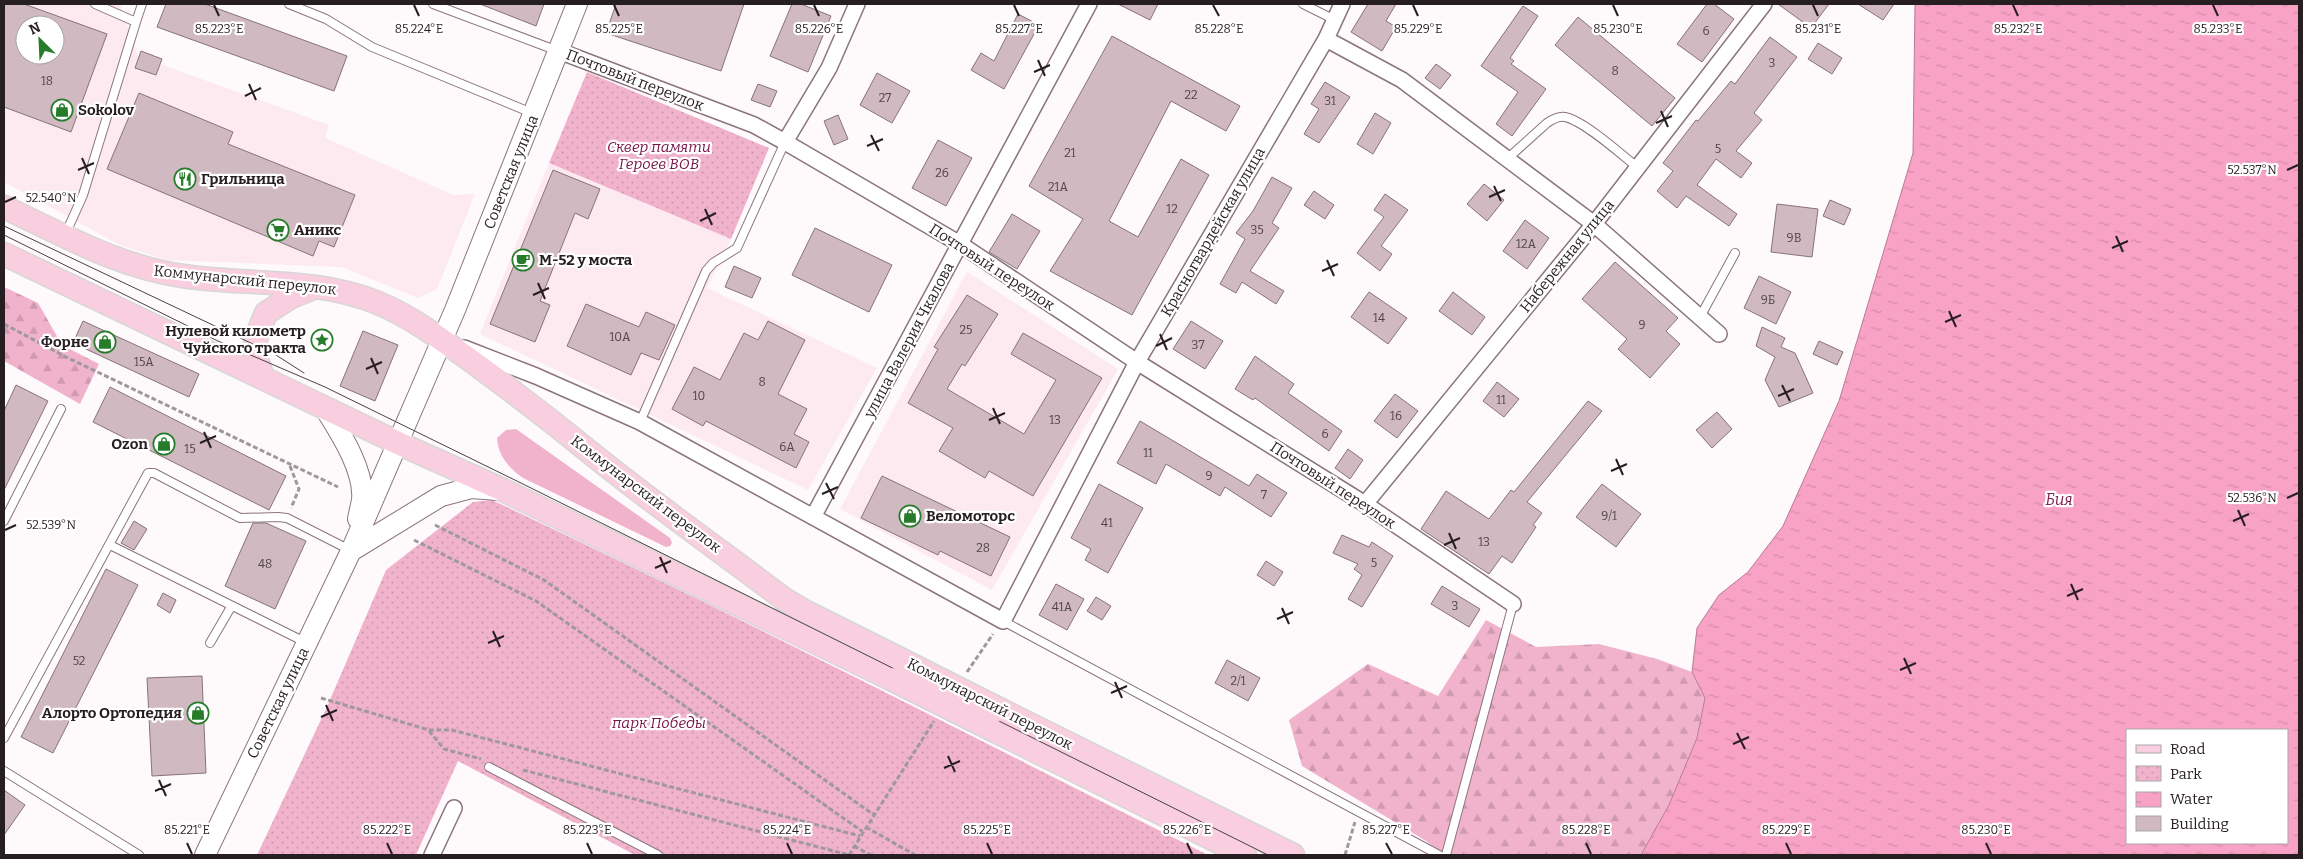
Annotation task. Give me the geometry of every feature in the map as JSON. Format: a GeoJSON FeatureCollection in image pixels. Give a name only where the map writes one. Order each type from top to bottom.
{"type":"FeatureCollection","features":[{"type":"Feature","properties":{"kind":"main road","name":"Коммунарский переулок"},"geometry":{"type":"LineString","coordinates":[[4,206],[115,259],[148,269],[210,279],[293,283],[342,291],[378,304],[416,322],[528,403],[618,475],[784,599],[896,669]]}},
{"type":"Feature","properties":{"kind":"main road","name":"Коммунарский переулок"},"geometry":{"type":"LineString","coordinates":[[4,254],[398,443],[896,669],[996,719],[1293,855]]}},
{"type":"Feature","properties":{"kind":"main road"},"geometry":{"type":"LineString","coordinates":[[263,378],[254,350],[257,335],[266,313],[291,296],[317,287]]}},
{"type":"Feature","properties":{"kind":"main road","name":"Коммунарский переулок"},"geometry":{"type":"LineString","coordinates":[[996,719],[1244,855]]}},
{"type":"Feature","properties":{"kind":"street","name":"Советская улица"},"geometry":{"type":"LineString","coordinates":[[205,855],[352,550],[442,340],[560,51],[577,4]]}},
{"type":"Feature","properties":{"kind":"street"},"geometry":{"type":"LineString","coordinates":[[785,142],[829,68],[857,4]]}},
{"type":"Feature","properties":{"kind":"street","name":"улица Валерия Чкалова"},"geometry":{"type":"LineString","coordinates":[[813,517],[1089,4]]}},
{"type":"Feature","properties":{"kind":"street","name":"Красногвардейская улица"},"geometry":{"type":"LineString","coordinates":[[1003,621],[1137,362],[1326,40],[1342,4]]}},
{"type":"Feature","properties":{"kind":"street","name":"Набережная улица"},"geometry":{"type":"LineString","coordinates":[[1365,504],[1594,224],[1764,4]]}},
{"type":"Feature","properties":{"kind":"street"},"geometry":{"type":"LineString","coordinates":[[1326,40],[1402,80],[1594,224],[1719,334]]}},
{"type":"Feature","properties":{"kind":"street","name":"Почтовый переулок"},"geometry":{"type":"LineString","coordinates":[[560,51],[754,125],[785,142],[960,244],[1137,362],[1365,504],[1513,604]]}},
{"type":"Feature","properties":{"kind":"street"},"geometry":{"type":"LineString","coordinates":[[442,340],[536,376],[640,422],[1003,621]]}},
{"type":"Feature","properties":{"kind":"street"},"geometry":{"type":"LineString","coordinates":[[324,407],[340,432],[359,477],[362,498],[352,550]]}},
{"type":"Feature","properties":{"kind":"street"},"geometry":{"type":"LineString","coordinates":[[352,550],[441,496],[471,488],[503,490]]}},
{"type":"Feature","properties":{"kind":"street"},"geometry":{"type":"LineString","coordinates":[[432,855],[454,808]]}},
{"type":"Feature","properties":{"kind":"lane"},"geometry":{"type":"LineString","coordinates":[[95,4],[136,22]]}},
{"type":"Feature","properties":{"kind":"lane"},"geometry":{"type":"LineString","coordinates":[[65,236],[83,195],[142,4]]}},
{"type":"Feature","properties":{"kind":"lane"},"geometry":{"type":"LineString","coordinates":[[289,4],[326,19],[372,47],[534,114]]}},
{"type":"Feature","properties":{"kind":"lane","name":"Почтовый переулок"},"geometry":{"type":"LineString","coordinates":[[433,4],[560,51]]}},
{"type":"Feature","properties":{"kind":"lane"},"geometry":{"type":"LineString","coordinates":[[1303,4],[1334,20]]}},
{"type":"Feature","properties":{"kind":"lane"},"geometry":{"type":"LineString","coordinates":[[1507,159],[1547,123],[1564,116],[1584,126],[1638,168]]}},
{"type":"Feature","properties":{"kind":"lane"},"geometry":{"type":"LineString","coordinates":[[640,422],[706,271],[713,263],[737,248],[785,142]]}},
{"type":"Feature","properties":{"kind":"lane"},"geometry":{"type":"LineString","coordinates":[[1700,317],[1735,253]]}},
{"type":"Feature","properties":{"kind":"lane"},"geometry":{"type":"LineString","coordinates":[[4,521],[61,409]]}},
{"type":"Feature","properties":{"kind":"lane"},"geometry":{"type":"LineString","coordinates":[[4,738],[145,476],[151,473],[240,518],[287,518],[352,550]]}},
{"type":"Feature","properties":{"kind":"lane"},"geometry":{"type":"LineString","coordinates":[[110,544],[307,644]]}},
{"type":"Feature","properties":{"kind":"lane"},"geometry":{"type":"LineString","coordinates":[[1446,855],[1513,604]]}},
{"type":"Feature","properties":{"kind":"lane"},"geometry":{"type":"LineString","coordinates":[[210,643],[231,607]]}},
{"type":"Feature","properties":{"kind":"lane"},"geometry":{"type":"LineString","coordinates":[[1003,621],[1439,855]]}},
{"type":"Feature","properties":{"kind":"lane"},"geometry":{"type":"LineString","coordinates":[[490,768],[658,855]]}},
{"type":"Feature","properties":{"kind":"lane"},"geometry":{"type":"LineString","coordinates":[[4,771],[139,855]]}},
{"type":"Feature","properties":{"kind":"path"},"geometry":{"type":"LineString","coordinates":[[4,324],[66,357],[338,487]]}},
{"type":"Feature","properties":{"kind":"path"},"geometry":{"type":"LineString","coordinates":[[287,518],[299,489],[290,465]]}},
{"type":"Feature","properties":{"kind":"path"},"geometry":{"type":"LineString","coordinates":[[434,525],[544,580],[874,815]]}},
{"type":"Feature","properties":{"kind":"path"},"geometry":{"type":"LineString","coordinates":[[414,540],[536,601],[863,832]]}},
{"type":"Feature","properties":{"kind":"path"},"geometry":{"type":"LineString","coordinates":[[321,698],[429,730],[452,730],[860,836]]}},
{"type":"Feature","properties":{"kind":"path"},"geometry":{"type":"LineString","coordinates":[[429,730],[444,749],[483,759]]}},
{"type":"Feature","properties":{"kind":"path"},"geometry":{"type":"LineString","coordinates":[[521,769],[849,855],[910,756]]}},
{"type":"Feature","properties":{"kind":"path"},"geometry":{"type":"LineString","coordinates":[[1345,855],[1357,811]]}},
{"type":"Feature","properties":{"kind":"path"},"geometry":{"type":"LineString","coordinates":[[866,827],[915,855]]}},
{"type":"Feature","properties":{"kind":"path"},"geometry":{"type":"LineString","coordinates":[[854,846],[871,855]]}},
{"type":"Feature","properties":{"kind":"shaded area"},"geometry":{"type":"Polygon","coordinates":[[[4,4],[120,4],[138,56],[329,125],[325,138],[453,195],[475,194],[437,289],[418,298],[342,267],[167,260],[120,245],[4,182],[4,4]]]}},
{"type":"Feature","properties":{"kind":"shaded area"},"geometry":{"type":"Polygon","coordinates":[[[549,163],[731,239],[707,288],[877,368],[808,490],[480,334],[549,163]]]}},
{"type":"Feature","properties":{"kind":"shaded area"},"geometry":{"type":"Polygon","coordinates":[[[967,272],[1118,369],[992,590],[840,509],[967,272]]]}},
{"type":"Feature","properties":{"kind":"green space","name":"Сквер памяти Героев ВОВ"},"geometry":{"type":"Polygon","coordinates":[[[587,72],[769,148],[731,239],[549,163],[587,72]]]}},
{"type":"Feature","properties":{"kind":"green space"},"geometry":{"type":"Polygon","coordinates":[[[4,287],[38,303],[62,345],[99,364],[80,404],[4,361],[4,287]]]}},
{"type":"Feature","properties":{"kind":"green space"},"geometry":{"type":"Polygon","coordinates":[[[516,429],[670,538],[672,543],[670,546],[666,547],[523,478],[509,466],[502,456],[497,438],[506,430],[516,429]]]}},
{"type":"Feature","properties":{"kind":"green space","name":"парк Победы"},"geometry":{"type":"Polygon","coordinates":[[[492,500],[762,631],[1208,855],[635,855],[458,761],[416,855],[257,855],[326,709],[386,570],[473,502],[492,500]]]}},
{"type":"Feature","properties":{"kind":"green space"},"geometry":{"type":"Polygon","coordinates":[[[1486,620],[1536,647],[1599,644],[1657,659],[1692,672],[1705,698],[1697,738],[1669,805],[1641,855],[1443,855],[1426,841],[1302,766],[1289,720],[1368,664],[1438,696],[1486,620]]]}},
{"type":"Feature","properties":{"kind":"water","name":"Бия"},"geometry":{"type":"Polygon","coordinates":[[[1915,4],[2299,4],[2299,855],[1641,855],[1669,805],[1697,738],[1705,698],[1692,672],[1697,628],[1719,595],[1748,572],[1783,526],[1839,401],[1913,153],[1915,4]]]}},
{"type":"Feature","properties":{"kind":"building"},"geometry":{"type":"Polygon","coordinates":[[[4,4],[24,4],[54,15],[15,15],[15,65],[65,65],[65,19],[107,34],[71,132],[4,107],[4,4]]]}},
{"type":"Feature","properties":{"kind":"building"},"geometry":{"type":"Polygon","coordinates":[[[166,4],[205,4],[347,56],[334,91],[157,27],[166,4]]]}},
{"type":"Feature","properties":{"kind":"building"},"geometry":{"type":"Polygon","coordinates":[[[480,4],[544,4],[536,26],[480,4]]]}},
{"type":"Feature","properties":{"kind":"building"},"geometry":{"type":"Polygon","coordinates":[[[616,4],[744,4],[721,71],[606,33],[616,4]]]}},
{"type":"Feature","properties":{"kind":"building"},"geometry":{"type":"Polygon","coordinates":[[[792,4],[801,4],[831,16],[808,72],[770,56],[792,4]]]}},
{"type":"Feature","properties":{"kind":"building"},"geometry":{"type":"Polygon","coordinates":[[[1118,4],[1158,4],[1150,20],[1118,4]]]}},
{"type":"Feature","properties":{"kind":"building"},"geometry":{"type":"Polygon","coordinates":[[[1368,4],[1396,4],[1386,21],[1396,27],[1382,51],[1351,32],[1368,4]]]}},
{"type":"Feature","properties":{"kind":"building"},"geometry":{"type":"Polygon","coordinates":[[[1707,4],[1714,4],[1734,19],[1702,62],[1677,44],[1707,4]]]}},
{"type":"Feature","properties":{"kind":"building"},"geometry":{"type":"Polygon","coordinates":[[[1778,4],[1829,4],[1811,28],[1778,4]]]}},
{"type":"Feature","properties":{"kind":"building"},"geometry":{"type":"Polygon","coordinates":[[[1858,4],[1894,4],[1883,20],[1858,4]]]}},
{"type":"Feature","properties":{"kind":"building"},"geometry":{"type":"Polygon","coordinates":[[[1523,6],[1538,16],[1510,58],[1514,61],[1511,64],[1546,89],[1512,136],[1496,124],[1518,92],[1481,66],[1523,6]]]}},
{"type":"Feature","properties":{"kind":"building"},"geometry":{"type":"Polygon","coordinates":[[[1018,14],[1039,25],[1004,89],[971,70],[981,53],[994,61],[1018,14]]]}},
{"type":"Feature","properties":{"kind":"building"},"geometry":{"type":"Polygon","coordinates":[[[1578,17],[1675,98],[1652,126],[1555,45],[1578,17]]]}},
{"type":"Feature","properties":{"kind":"building"},"geometry":{"type":"Polygon","coordinates":[[[1112,36],[1240,106],[1226,131],[1171,101],[1109,221],[1138,237],[1181,159],[1209,175],[1132,315],[1050,271],[1083,219],[1029,186],[1112,36]]]}},
{"type":"Feature","properties":{"kind":"building"},"geometry":{"type":"Polygon","coordinates":[[[1770,37],[1797,57],[1754,113],[1762,120],[1736,151],[1752,163],[1741,178],[1716,159],[1697,185],[1737,214],[1729,226],[1686,196],[1677,208],[1657,191],[1673,171],[1663,163],[1696,120],[1698,121],[1731,81],[1735,84],[1770,37]]]}},
{"type":"Feature","properties":{"kind":"building"},"geometry":{"type":"Polygon","coordinates":[[[1818,43],[1842,58],[1832,74],[1808,59],[1818,43]]]}},
{"type":"Feature","properties":{"kind":"building"},"geometry":{"type":"Polygon","coordinates":[[[141,51],[162,59],[156,75],[135,68],[141,51]]]}},
{"type":"Feature","properties":{"kind":"building"},"geometry":{"type":"Polygon","coordinates":[[[1436,64],[1451,75],[1440,89],[1425,78],[1436,64]]]}},
{"type":"Feature","properties":{"kind":"building"},"geometry":{"type":"Polygon","coordinates":[[[877,73],[910,91],[892,123],[860,105],[877,73]]]}},
{"type":"Feature","properties":{"kind":"building"},"geometry":{"type":"Polygon","coordinates":[[[1325,82],[1350,97],[1319,143],[1304,134],[1319,109],[1311,104],[1325,82]]]}},
{"type":"Feature","properties":{"kind":"building"},"geometry":{"type":"Polygon","coordinates":[[[758,84],[777,91],[770,107],[751,100],[758,84]]]}},
{"type":"Feature","properties":{"kind":"building"},"geometry":{"type":"Polygon","coordinates":[[[139,93],[233,132],[228,144],[355,195],[334,247],[319,241],[313,256],[107,169],[139,93]]]}},
{"type":"Feature","properties":{"kind":"building"},"geometry":{"type":"Polygon","coordinates":[[[1375,113],[1391,123],[1373,154],[1357,144],[1375,113]]]}},
{"type":"Feature","properties":{"kind":"building"},"geometry":{"type":"Polygon","coordinates":[[[838,115],[848,139],[834,145],[824,121],[838,115]]]}},
{"type":"Feature","properties":{"kind":"building"},"geometry":{"type":"Polygon","coordinates":[[[938,140],[972,158],[946,206],[912,188],[938,140]]]}},
{"type":"Feature","properties":{"kind":"building"},"geometry":{"type":"Polygon","coordinates":[[[553,170],[600,189],[588,219],[575,213],[540,301],[550,305],[535,342],[490,324],[553,170]]]}},
{"type":"Feature","properties":{"kind":"building"},"geometry":{"type":"Polygon","coordinates":[[[1272,177],[1292,188],[1272,223],[1279,228],[1250,271],[1284,291],[1276,304],[1242,282],[1236,293],[1220,284],[1245,239],[1236,233],[1253,211],[1272,177]]]}},
{"type":"Feature","properties":{"kind":"building"},"geometry":{"type":"Polygon","coordinates":[[[1484,184],[1504,200],[1487,221],[1467,204],[1484,184]]]}},
{"type":"Feature","properties":{"kind":"building"},"geometry":{"type":"Polygon","coordinates":[[[1314,191],[1334,205],[1325,219],[1304,205],[1314,191]]]}},
{"type":"Feature","properties":{"kind":"building"},"geometry":{"type":"Polygon","coordinates":[[[1385,194],[1408,210],[1381,246],[1392,254],[1380,271],[1357,253],[1384,217],[1374,210],[1385,194]]]}},
{"type":"Feature","properties":{"kind":"building"},"geometry":{"type":"Polygon","coordinates":[[[1830,200],[1851,209],[1844,225],[1823,216],[1830,200]]]}},
{"type":"Feature","properties":{"kind":"building"},"geometry":{"type":"Polygon","coordinates":[[[1777,204],[1818,209],[1812,257],[1771,252],[1777,204]]]}},
{"type":"Feature","properties":{"kind":"building"},"geometry":{"type":"Polygon","coordinates":[[[1012,214],[1040,231],[1017,269],[989,252],[1012,214]]]}},
{"type":"Feature","properties":{"kind":"building"},"geometry":{"type":"Polygon","coordinates":[[[1525,220],[1549,238],[1527,269],[1503,251],[1525,220]]]}},
{"type":"Feature","properties":{"kind":"building"},"geometry":{"type":"Polygon","coordinates":[[[815,228],[892,265],[869,312],[792,275],[815,228]]]}},
{"type":"Feature","properties":{"kind":"building"},"geometry":{"type":"Polygon","coordinates":[[[1615,262],[1678,318],[1666,331],[1680,344],[1650,378],[1618,349],[1627,339],[1582,299],[1615,262]]]}},
{"type":"Feature","properties":{"kind":"building"},"geometry":{"type":"Polygon","coordinates":[[[734,266],[761,278],[752,298],[725,287],[734,266]]]}},
{"type":"Feature","properties":{"kind":"building"},"geometry":{"type":"Polygon","coordinates":[[[1759,276],[1791,292],[1776,324],[1744,308],[1759,276]]]}},
{"type":"Feature","properties":{"kind":"building"},"geometry":{"type":"Polygon","coordinates":[[[1369,292],[1407,318],[1388,344],[1351,317],[1369,292]]]}},
{"type":"Feature","properties":{"kind":"building"},"geometry":{"type":"Polygon","coordinates":[[[1453,292],[1485,317],[1472,335],[1439,311],[1453,292]]]}},
{"type":"Feature","properties":{"kind":"building"},"geometry":{"type":"Polygon","coordinates":[[[967,295],[998,314],[965,366],[962,364],[947,389],[1024,434],[1056,380],[1011,354],[1023,333],[1102,378],[1033,496],[989,471],[985,478],[939,451],[953,428],[908,403],[938,349],[934,347],[967,295]]]}},
{"type":"Feature","properties":{"kind":"building"},"geometry":{"type":"Polygon","coordinates":[[[586,304],[639,327],[646,312],[675,325],[659,360],[641,353],[631,375],[567,346],[586,304]]]}},
{"type":"Feature","properties":{"kind":"building"},"geometry":{"type":"Polygon","coordinates":[[[83,321],[199,374],[189,397],[73,343],[83,321]]]}},
{"type":"Feature","properties":{"kind":"building"},"geometry":{"type":"Polygon","coordinates":[[[768,321],[805,340],[778,394],[807,409],[794,434],[809,442],[796,468],[706,421],[703,426],[672,409],[694,367],[720,380],[744,333],[758,340],[768,321]]]}},
{"type":"Feature","properties":{"kind":"building"},"geometry":{"type":"Polygon","coordinates":[[[1191,321],[1223,341],[1205,369],[1173,349],[1191,321]]]}},
{"type":"Feature","properties":{"kind":"building"},"geometry":{"type":"Polygon","coordinates":[[[1762,327],[1785,338],[1781,347],[1795,353],[1813,393],[1779,407],[1765,380],[1775,357],[1756,346],[1762,327]]]}},
{"type":"Feature","properties":{"kind":"building"},"geometry":{"type":"Polygon","coordinates":[[[363,331],[398,345],[375,401],[340,386],[363,331]]]}},
{"type":"Feature","properties":{"kind":"building"},"geometry":{"type":"Polygon","coordinates":[[[1819,341],[1843,352],[1837,365],[1813,354],[1819,341]]]}},
{"type":"Feature","properties":{"kind":"building"},"geometry":{"type":"Polygon","coordinates":[[[1255,356],[1294,384],[1288,393],[1342,431],[1329,451],[1255,398],[1253,400],[1235,389],[1255,356]]]}},
{"type":"Feature","properties":{"kind":"building"},"geometry":{"type":"Polygon","coordinates":[[[1497,382],[1519,399],[1504,417],[1483,401],[1497,382]]]}},
{"type":"Feature","properties":{"kind":"building"},"geometry":{"type":"Polygon","coordinates":[[[16,385],[48,401],[4,490],[4,411],[16,385]]]}},
{"type":"Feature","properties":{"kind":"building"},"geometry":{"type":"Polygon","coordinates":[[[110,387],[286,476],[269,510],[93,422],[110,387]]]}},
{"type":"Feature","properties":{"kind":"building"},"geometry":{"type":"Polygon","coordinates":[[[1395,394],[1418,411],[1397,438],[1374,421],[1395,394]]]}},
{"type":"Feature","properties":{"kind":"building"},"geometry":{"type":"Polygon","coordinates":[[[1588,401],[1602,411],[1527,502],[1542,513],[1533,525],[1536,527],[1512,563],[1502,556],[1489,574],[1421,529],[1446,491],[1489,519],[1511,490],[1514,492],[1588,401]]]}},
{"type":"Feature","properties":{"kind":"building"},"geometry":{"type":"Polygon","coordinates":[[[1717,412],[1732,429],[1712,448],[1696,430],[1717,412]]]}},
{"type":"Feature","properties":{"kind":"building"},"geometry":{"type":"Polygon","coordinates":[[[1140,421],[1249,486],[1257,474],[1287,493],[1271,517],[1225,487],[1220,496],[1166,464],[1156,484],[1117,463],[1140,421]]]}},
{"type":"Feature","properties":{"kind":"building"},"geometry":{"type":"Polygon","coordinates":[[[1348,449],[1363,460],[1350,479],[1335,468],[1348,449]]]}},
{"type":"Feature","properties":{"kind":"building","name":"Веломоторс"},"geometry":{"type":"Polygon","coordinates":[[[882,476],[1010,537],[991,576],[940,551],[938,555],[861,518],[882,476]]]}},
{"type":"Feature","properties":{"kind":"building"},"geometry":{"type":"Polygon","coordinates":[[[1099,484],[1143,508],[1108,573],[1085,560],[1091,549],[1071,538],[1099,484]]]}},
{"type":"Feature","properties":{"kind":"building"},"geometry":{"type":"Polygon","coordinates":[[[1602,484],[1641,514],[1616,547],[1576,517],[1602,484]]]}},
{"type":"Feature","properties":{"kind":"building"},"geometry":{"type":"Polygon","coordinates":[[[134,521],[147,529],[134,550],[121,543],[134,521]]]}},
{"type":"Feature","properties":{"kind":"building"},"geometry":{"type":"Polygon","coordinates":[[[253,523],[266,523],[306,541],[275,609],[225,586],[253,523]]]}},
{"type":"Feature","properties":{"kind":"building"},"geometry":{"type":"Polygon","coordinates":[[[1342,535],[1369,547],[1372,542],[1393,556],[1362,607],[1348,599],[1362,575],[1354,569],[1358,564],[1333,553],[1342,535]]]}},
{"type":"Feature","properties":{"kind":"building"},"geometry":{"type":"Polygon","coordinates":[[[1266,561],[1283,572],[1274,586],[1257,575],[1266,561]]]}},
{"type":"Feature","properties":{"kind":"building"},"geometry":{"type":"Polygon","coordinates":[[[106,569],[138,585],[53,753],[21,737],[106,569]]]}},
{"type":"Feature","properties":{"kind":"building"},"geometry":{"type":"Polygon","coordinates":[[[1056,584],[1084,599],[1067,630],[1039,615],[1056,584]]]}},
{"type":"Feature","properties":{"kind":"building"},"geometry":{"type":"Polygon","coordinates":[[[1442,586],[1480,609],[1469,627],[1431,604],[1442,586]]]}},
{"type":"Feature","properties":{"kind":"building"},"geometry":{"type":"Polygon","coordinates":[[[163,593],[176,600],[170,613],[157,605],[163,593]]]}},
{"type":"Feature","properties":{"kind":"building"},"geometry":{"type":"Polygon","coordinates":[[[1096,597],[1111,606],[1102,620],[1087,611],[1096,597]]]}},
{"type":"Feature","properties":{"kind":"building"},"geometry":{"type":"Polygon","coordinates":[[[1227,660],[1260,678],[1248,701],[1215,683],[1227,660]]]}},
{"type":"Feature","properties":{"kind":"building"},"geometry":{"type":"Polygon","coordinates":[[[202,676],[206,773],[152,776],[147,678],[202,676]]]}},
{"type":"Feature","properties":{"kind":"building"},"geometry":{"type":"Polygon","coordinates":[[[4,790],[25,805],[4,835],[4,790]]]}},
{"type":"Feature","properties":{"kind":"tram line"},"geometry":{"type":"LineString","coordinates":[[4,226],[276,355],[304,373]]}},
{"type":"Feature","properties":{"kind":"tram line"},"geometry":{"type":"LineString","coordinates":[[4,235],[218,341],[325,387],[527,486],[1268,855]]}},
{"type":"Feature","properties":{"kind":"place","name":"Sokolov"},"geometry":{"type":"Point","coordinates":[62,110]}},
{"type":"Feature","properties":{"kind":"place","name":"Грильница"},"geometry":{"type":"Point","coordinates":[185,179]}},
{"type":"Feature","properties":{"kind":"place","name":"Аникс"},"geometry":{"type":"Point","coordinates":[278,230]}},
{"type":"Feature","properties":{"kind":"place","name":"М-52 у моста"},"geometry":{"type":"Point","coordinates":[523,260]}},
{"type":"Feature","properties":{"kind":"place","name":"Нулевой километр Чуйского тракта"},"geometry":{"type":"Point","coordinates":[322,340]}},
{"type":"Feature","properties":{"kind":"place","name":"Форне"},"geometry":{"type":"Point","coordinates":[105,342]}},
{"type":"Feature","properties":{"kind":"place","name":"Ozon"},"geometry":{"type":"Point","coordinates":[164,444]}},
{"type":"Feature","properties":{"kind":"place","name":"Веломоторс"},"geometry":{"type":"Point","coordinates":[910,516]}},
{"type":"Feature","properties":{"kind":"place","name":"Алорто Ортопедия"},"geometry":{"type":"Point","coordinates":[198,713]}}]}
